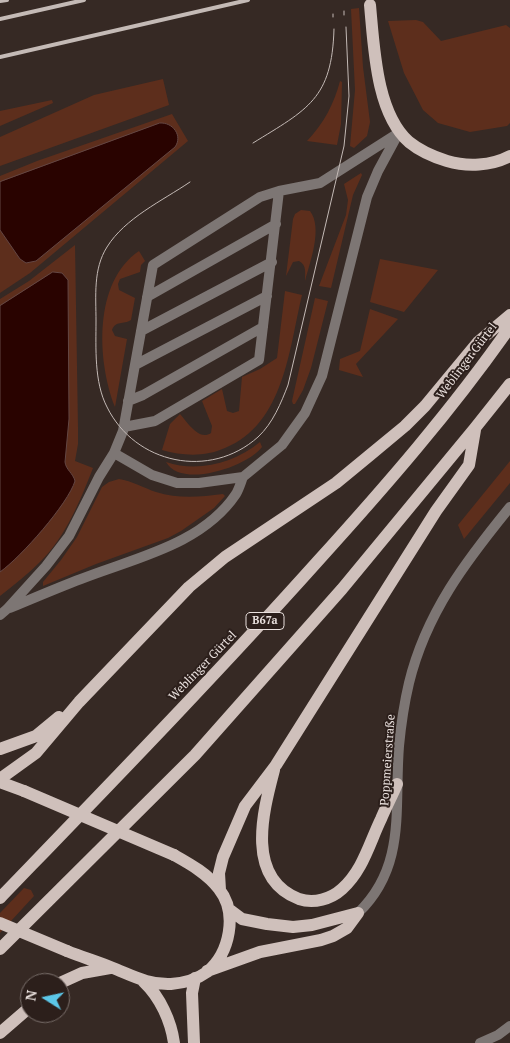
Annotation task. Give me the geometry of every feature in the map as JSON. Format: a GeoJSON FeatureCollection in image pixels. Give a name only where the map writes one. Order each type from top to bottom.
{"type":"FeatureCollection","features":[{"type":"Feature","properties":{"kind":"main road"},"geometry":{"type":"LineString","coordinates":[[370,5],[378,73],[389,113],[400,132],[410,143],[422,151],[449,162],[477,165],[510,156]]}},
{"type":"Feature","properties":{"kind":"main road"},"geometry":{"type":"LineString","coordinates":[[358,913],[312,926],[293,927],[242,919],[230,910],[220,890],[200,871],[174,855],[0,780],[36,753],[79,702],[189,587],[225,557],[336,483],[405,426],[425,406],[478,342],[510,315]]}},
{"type":"Feature","properties":{"kind":"main road","name":"Weblinger Gürtel"},"geometry":{"type":"LineString","coordinates":[[0,898],[243,645],[348,529],[440,420],[510,327]]}},
{"type":"Feature","properties":{"kind":"main road","name":"B67a"},"geometry":{"type":"LineString","coordinates":[[0,949],[195,755],[342,589],[510,384]]}},
{"type":"Feature","properties":{"kind":"main road"},"geometry":{"type":"LineString","coordinates":[[220,890],[219,873],[223,857],[245,806],[276,765],[436,511],[469,465],[475,428]]}},
{"type":"Feature","properties":{"kind":"main road"},"geometry":{"type":"LineString","coordinates":[[0,749],[36,736],[79,702]]}},
{"type":"Feature","properties":{"kind":"main road"},"geometry":{"type":"LineString","coordinates":[[276,765],[263,817],[262,841],[264,862],[280,888],[302,900],[325,899],[341,890],[354,876],[369,850],[380,820],[397,784]]}},
{"type":"Feature","properties":{"kind":"main road"},"geometry":{"type":"LineString","coordinates":[[207,971],[217,960],[224,947],[229,932],[230,910]]}},
{"type":"Feature","properties":{"kind":"main road"},"geometry":{"type":"LineString","coordinates":[[0,923],[144,982],[169,984],[189,982],[207,971],[260,952],[313,942],[333,936],[346,928],[358,913]]}},
{"type":"Feature","properties":{"kind":"main road"},"geometry":{"type":"LineString","coordinates":[[70,978],[82,973],[113,968]]}},
{"type":"Feature","properties":{"kind":"main road"},"geometry":{"type":"LineString","coordinates":[[194,1043],[192,993],[196,978]]}},
{"type":"Feature","properties":{"kind":"main road"},"geometry":{"type":"LineString","coordinates":[[144,982],[161,1003],[174,1043]]}},
{"type":"Feature","properties":{"kind":"main road"},"geometry":{"type":"LineString","coordinates":[[0,1033],[20,1016]]}},
{"type":"Feature","properties":{"kind":"street"},"geometry":{"type":"LineString","coordinates":[[4,612],[46,566],[69,536],[114,453],[124,427],[153,265],[260,197],[279,191],[320,183],[400,132]]}},
{"type":"Feature","properties":{"kind":"street"},"geometry":{"type":"LineString","coordinates":[[4,612],[80,579],[170,546],[197,531],[226,507],[237,493],[243,477],[282,445],[305,413],[322,376],[367,197],[378,171],[400,132]]}},
{"type":"Feature","properties":{"kind":"street"},"geometry":{"type":"LineString","coordinates":[[124,427],[155,421],[259,360],[279,191]]}},
{"type":"Feature","properties":{"kind":"street"},"geometry":{"type":"LineString","coordinates":[[146,297],[276,224]]}},
{"type":"Feature","properties":{"kind":"street"},"geometry":{"type":"LineString","coordinates":[[141,331],[272,262]]}},
{"type":"Feature","properties":{"kind":"street"},"geometry":{"type":"LineString","coordinates":[[135,365],[267,296]]}},
{"type":"Feature","properties":{"kind":"street"},"geometry":{"type":"LineString","coordinates":[[128,402],[263,327]]}},
{"type":"Feature","properties":{"kind":"street"},"geometry":{"type":"LineString","coordinates":[[114,453],[152,476],[177,483],[199,483],[243,477]]}},
{"type":"Feature","properties":{"kind":"street","name":"Poppmeierstraße"},"geometry":{"type":"LineString","coordinates":[[358,913],[382,884],[393,850],[397,820],[397,784],[402,714],[410,681],[426,634],[448,589],[477,548],[510,507]]}},
{"type":"Feature","properties":{"kind":"street"},"geometry":{"type":"LineString","coordinates":[[480,1043],[498,1035],[510,1026]]}},
{"type":"Feature","properties":{"kind":"shaded area"},"geometry":{"type":"Polygon","coordinates":[[[359,8],[363,67],[370,122],[367,136],[354,148],[350,146],[355,90],[351,9],[359,8]]]}},
{"type":"Feature","properties":{"kind":"shaded area"},"geometry":{"type":"Polygon","coordinates":[[[416,20],[423,22],[441,41],[506,25],[510,28],[510,123],[507,126],[470,132],[438,123],[423,110],[404,73],[388,21],[416,20]]]}},
{"type":"Feature","properties":{"kind":"shaded area"},"geometry":{"type":"Polygon","coordinates":[[[163,79],[169,105],[0,166],[0,137],[94,95],[163,79]]]}},
{"type":"Feature","properties":{"kind":"shaded area"},"geometry":{"type":"Polygon","coordinates":[[[340,81],[342,82],[341,124],[337,145],[307,141],[328,113],[340,81]]]}},
{"type":"Feature","properties":{"kind":"shaded area"},"geometry":{"type":"Polygon","coordinates":[[[52,100],[53,103],[0,126],[0,111],[52,100]]]}},
{"type":"Feature","properties":{"kind":"shaded area"},"geometry":{"type":"Polygon","coordinates":[[[172,114],[188,141],[30,273],[0,293],[0,176],[37,161],[172,114]]]}},
{"type":"Feature","properties":{"kind":"shaded area"},"geometry":{"type":"Polygon","coordinates":[[[160,123],[165,123],[175,130],[178,138],[175,147],[36,261],[26,263],[20,259],[0,230],[0,182],[160,123]]]}},
{"type":"Feature","properties":{"kind":"shaded area"},"geometry":{"type":"Polygon","coordinates":[[[361,173],[362,175],[353,195],[331,288],[319,286],[346,215],[348,200],[344,184],[361,173]]]}},
{"type":"Feature","properties":{"kind":"shaded area"},"geometry":{"type":"Polygon","coordinates":[[[301,210],[310,211],[314,218],[315,226],[314,245],[305,281],[304,267],[299,261],[293,262],[286,276],[293,219],[295,214],[301,210]]]}},
{"type":"Feature","properties":{"kind":"shaded area"},"geometry":{"type":"Polygon","coordinates":[[[75,245],[78,444],[75,461],[93,468],[77,505],[58,541],[36,566],[0,596],[0,299],[29,281],[75,245]]]}},
{"type":"Feature","properties":{"kind":"shaded area"},"geometry":{"type":"Polygon","coordinates":[[[139,251],[145,261],[141,265],[140,272],[120,279],[118,284],[119,290],[135,298],[131,320],[116,325],[112,330],[115,336],[127,339],[115,407],[105,368],[103,346],[103,323],[106,302],[113,282],[124,265],[139,251]]]}},
{"type":"Feature","properties":{"kind":"shaded area"},"geometry":{"type":"Polygon","coordinates":[[[380,259],[438,270],[404,312],[370,302],[380,259]]]}},
{"type":"Feature","properties":{"kind":"shaded area"},"geometry":{"type":"Polygon","coordinates":[[[53,272],[62,273],[68,280],[69,419],[65,462],[75,481],[71,491],[43,530],[20,555],[0,572],[0,306],[53,272]]]}},
{"type":"Feature","properties":{"kind":"shaded area"},"geometry":{"type":"Polygon","coordinates":[[[285,291],[302,295],[281,383],[272,403],[260,422],[245,437],[225,448],[210,453],[194,455],[162,450],[170,424],[180,414],[198,433],[207,435],[211,433],[212,426],[202,401],[222,389],[227,411],[233,413],[239,411],[242,377],[260,369],[277,358],[285,291]]]}},
{"type":"Feature","properties":{"kind":"shaded area"},"geometry":{"type":"Polygon","coordinates":[[[315,298],[328,301],[311,368],[303,390],[295,404],[293,404],[292,401],[315,298]]]}},
{"type":"Feature","properties":{"kind":"shaded area"},"geometry":{"type":"Polygon","coordinates":[[[370,309],[398,319],[356,364],[363,377],[339,370],[340,359],[360,351],[370,309]]]}},
{"type":"Feature","properties":{"kind":"shaded area"},"geometry":{"type":"Polygon","coordinates":[[[260,442],[262,447],[243,462],[214,472],[185,474],[174,470],[166,462],[191,466],[215,464],[239,456],[260,442]]]}},
{"type":"Feature","properties":{"kind":"shaded area"},"geometry":{"type":"Polygon","coordinates":[[[510,461],[510,483],[464,539],[458,525],[510,461]]]}},
{"type":"Feature","properties":{"kind":"shaded area"},"geometry":{"type":"Polygon","coordinates":[[[119,479],[173,496],[197,497],[223,494],[225,496],[214,508],[168,538],[96,564],[43,586],[43,582],[77,537],[102,487],[109,482],[119,479]]]}},
{"type":"Feature","properties":{"kind":"shaded area"},"geometry":{"type":"Polygon","coordinates":[[[24,888],[31,890],[34,896],[0,933],[0,913],[24,888]]]}},
{"type":"Feature","properties":{"kind":"tram line"},"geometry":{"type":"LineString","coordinates":[[190,182],[134,219],[124,227],[107,247],[97,273],[96,353],[98,376],[103,397],[107,407],[120,426],[136,442],[154,453],[175,459],[197,461],[218,458],[239,450],[258,437],[272,419],[288,385],[344,146],[349,96],[346,27]]}},
{"type":"Feature","properties":{"kind":"tram line"},"geometry":{"type":"LineString","coordinates":[[253,143],[289,121],[313,100],[322,87],[328,72],[334,29]]}},
{"type":"Feature","properties":{"kind":"railway"},"geometry":{"type":"LineString","coordinates":[[0,1],[7,0]]}},
{"type":"Feature","properties":{"kind":"railway"},"geometry":{"type":"LineString","coordinates":[[0,19],[84,0]]}},
{"type":"Feature","properties":{"kind":"railway"},"geometry":{"type":"LineString","coordinates":[[0,57],[248,0]]}}]}
